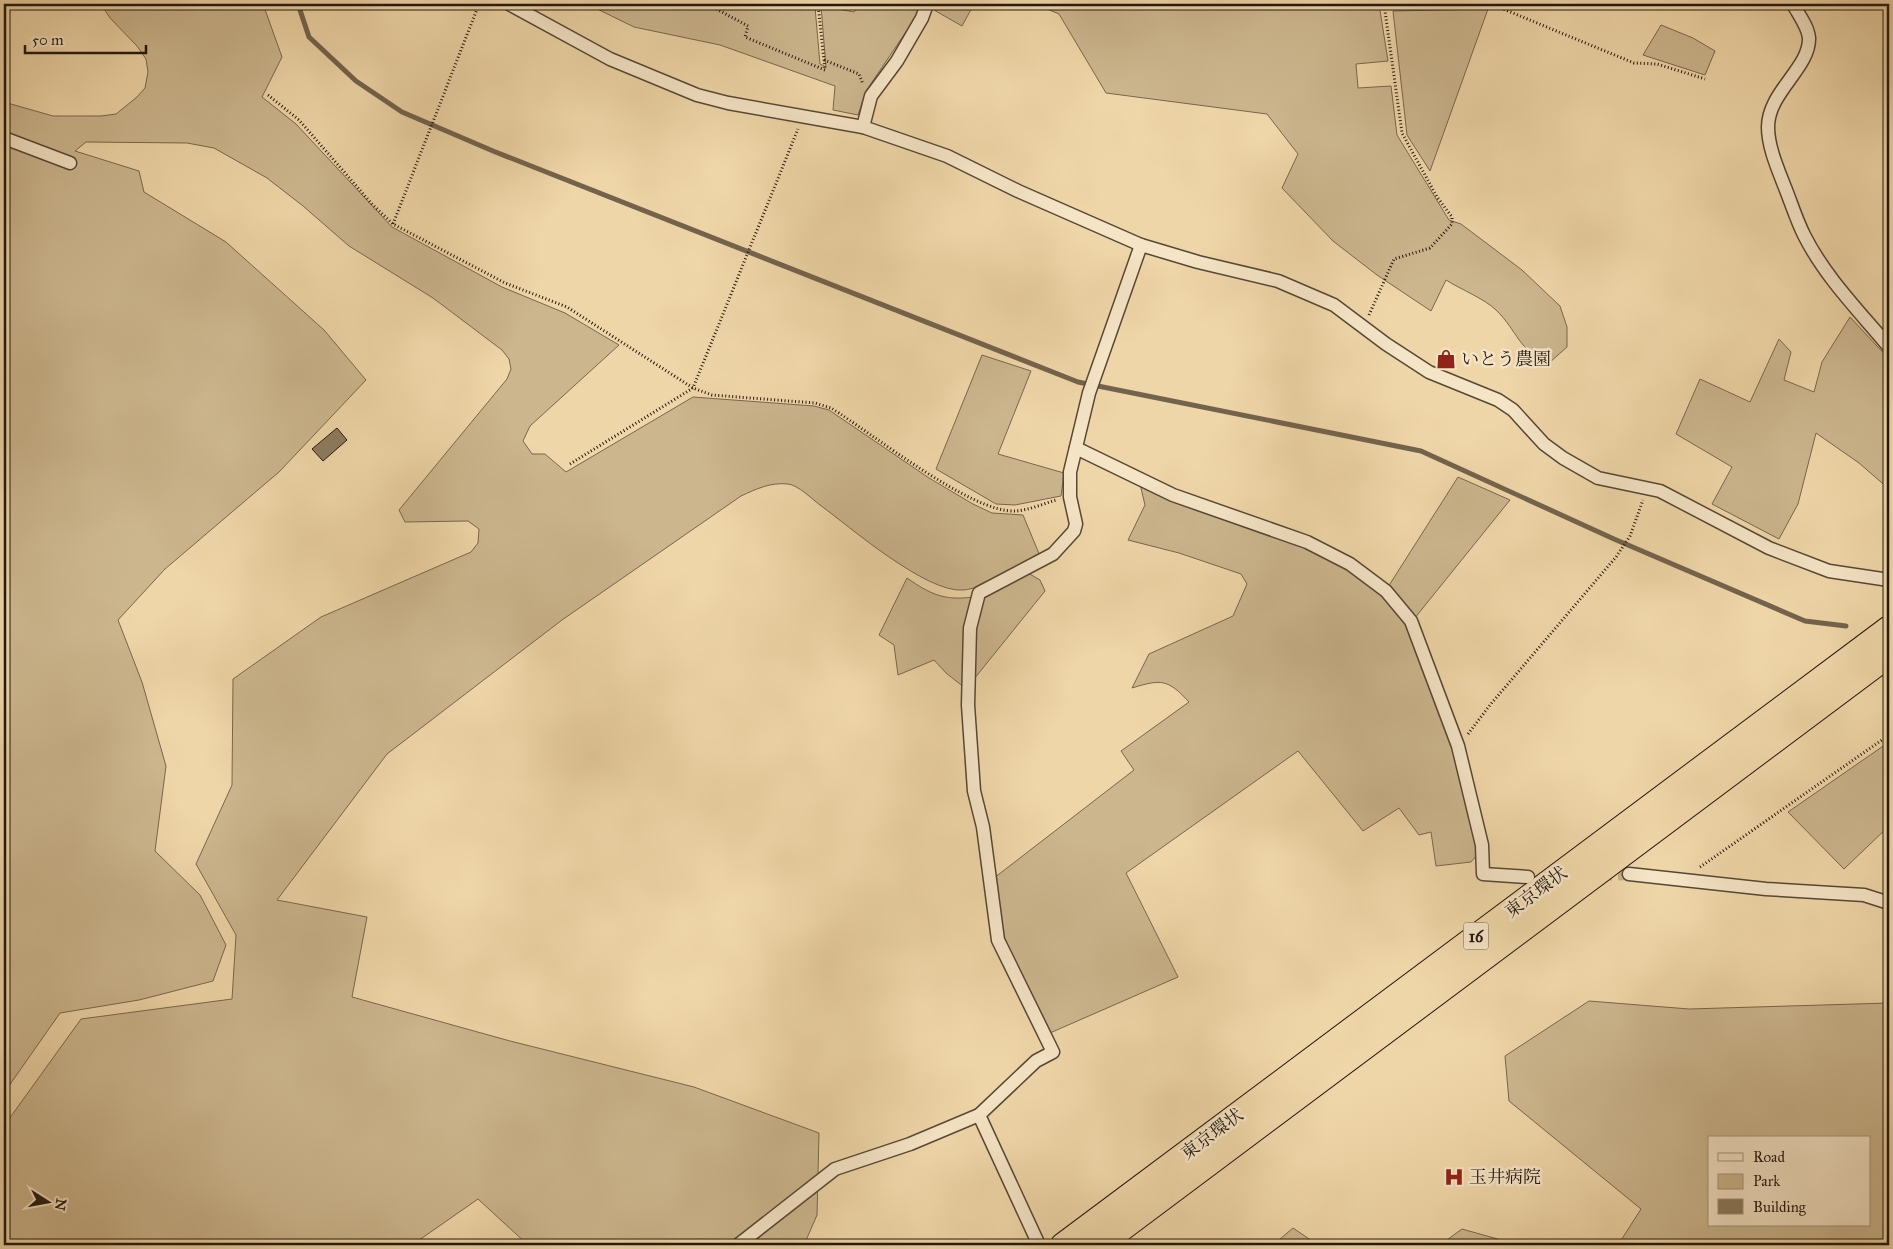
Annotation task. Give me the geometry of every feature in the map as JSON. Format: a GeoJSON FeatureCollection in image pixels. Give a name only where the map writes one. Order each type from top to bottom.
{"type":"FeatureCollection","features":[{"type":"Feature","properties":{"kind":"highway","name":"東京環状"},"geometry":{"type":"LineString","coordinates":[[1063,1245],[1889,628]]}},
{"type":"Feature","properties":{"kind":"highway","name":"東京環状"},"geometry":{"type":"LineString","coordinates":[[1100,1245],[1889,655]]}},
{"type":"Feature","properties":{"kind":"street"},"geometry":{"type":"LineString","coordinates":[[508,4],[610,59],[658,80],[728,104],[863,127],[947,156],[1026,195],[1141,244],[1198,262],[1278,281],[1334,305],[1394,350],[1429,372],[1498,400],[1513,410],[1544,444],[1584,471],[1615,483],[1648,487],[1660,491],[1769,548],[1829,571],[1889,580]]}},
{"type":"Feature","properties":{"kind":"street"},"geometry":{"type":"LineString","coordinates":[[863,127],[872,96],[902,52],[922,18],[927,4]]}},
{"type":"Feature","properties":{"kind":"street"},"geometry":{"type":"LineString","coordinates":[[1793,4],[1809,37],[1807,50],[1790,80],[1774,100],[1770,114],[1768,128],[1775,162],[1804,235],[1833,281],[1889,347]]}},
{"type":"Feature","properties":{"kind":"street"},"geometry":{"type":"LineString","coordinates":[[4,138],[70,163]]}},
{"type":"Feature","properties":{"kind":"street"},"geometry":{"type":"LineString","coordinates":[[738,1245],[835,1170],[910,1144],[979,1116],[1036,1060],[1053,1052],[998,940],[970,758],[968,705],[970,628],[979,593],[1053,554],[1074,531],[1076,524],[1070,497],[1070,472],[1089,392],[1141,244]]}},
{"type":"Feature","properties":{"kind":"street"},"geometry":{"type":"LineString","coordinates":[[1076,448],[1172,495],[1308,542],[1350,564],[1386,591],[1411,621],[1458,746],[1482,845],[1483,874],[1528,877]]}},
{"type":"Feature","properties":{"kind":"street"},"geometry":{"type":"LineString","coordinates":[[1629,874],[1766,889],[1864,894],[1889,903]]}},
{"type":"Feature","properties":{"kind":"street"},"geometry":{"type":"LineString","coordinates":[[979,1116],[1039,1245]]}},
{"type":"Feature","properties":{"kind":"path"},"geometry":{"type":"LineString","coordinates":[[393,224],[433,117],[479,4]]}},
{"type":"Feature","properties":{"kind":"path"},"geometry":{"type":"LineString","coordinates":[[707,4],[748,26],[745,37],[825,70],[818,4]]}},
{"type":"Feature","properties":{"kind":"path"},"geometry":{"type":"LineString","coordinates":[[1364,326],[1394,259],[1430,248],[1452,224],[1452,217],[1437,197],[1402,133],[1384,4]]}},
{"type":"Feature","properties":{"kind":"path"},"geometry":{"type":"LineString","coordinates":[[1385,8],[1469,4]]}},
{"type":"Feature","properties":{"kind":"path"},"geometry":{"type":"LineString","coordinates":[[1490,4],[1634,63],[1657,64],[1705,79]]}},
{"type":"Feature","properties":{"kind":"path"},"geometry":{"type":"LineString","coordinates":[[823,60],[859,74],[864,86],[876,90]]}},
{"type":"Feature","properties":{"kind":"path"},"geometry":{"type":"LineString","coordinates":[[268,95],[299,120],[372,204],[393,224],[505,283],[567,307],[693,388],[712,395],[815,403],[831,408],[949,486],[974,501],[993,508],[1016,511],[1070,497]]}},
{"type":"Feature","properties":{"kind":"path"},"geometry":{"type":"LineString","coordinates":[[570,464],[693,388],[803,117]]}},
{"type":"Feature","properties":{"kind":"path"},"geometry":{"type":"LineString","coordinates":[[1458,746],[1490,705],[1616,557],[1630,536],[1648,487]]}},
{"type":"Feature","properties":{"kind":"path"},"geometry":{"type":"LineString","coordinates":[[1681,880],[1889,735]]}},
{"type":"Feature","properties":{"kind":"green space"},"geometry":{"type":"Polygon","coordinates":[[[101,4],[263,4],[282,57],[262,97],[296,124],[392,227],[502,287],[565,313],[619,345],[530,426],[523,441],[532,454],[545,454],[566,472],[693,397],[814,406],[829,410],[929,478],[973,504],[992,513],[1023,515],[1040,556],[992,581],[963,590],[947,588],[909,570],[792,485],[770,485],[741,496],[562,620],[387,754],[277,900],[367,917],[352,997],[510,1041],[694,1087],[819,1133],[817,1215],[804,1245],[528,1245],[478,1199],[412,1245],[4,1245],[4,1126],[81,1019],[232,999],[236,935],[196,864],[232,785],[233,679],[321,617],[471,552],[478,543],[479,529],[468,521],[405,522],[399,510],[507,379],[511,369],[509,359],[502,350],[433,298],[349,246],[267,178],[214,148],[187,143],[86,142],[75,151],[139,171],[144,192],[226,242],[324,330],[366,380],[279,472],[165,569],[118,620],[142,682],[166,766],[155,851],[200,895],[226,945],[213,981],[139,1000],[60,1013],[4,1093],[4,102],[53,116],[101,116],[116,114],[137,97],[145,88],[148,72],[146,59],[137,46],[110,18],[101,4]]]}},
{"type":"Feature","properties":{"kind":"green space"},"geometry":{"type":"Polygon","coordinates":[[[587,4],[805,4],[815,7],[820,64],[826,67],[821,6],[854,12],[860,4],[920,4],[916,17],[866,91],[858,115],[833,110],[835,86],[720,45],[634,27],[587,4]]]}},
{"type":"Feature","properties":{"kind":"green space"},"geometry":{"type":"Polygon","coordinates":[[[934,4],[974,4],[962,26],[934,10],[934,4]]]}},
{"type":"Feature","properties":{"kind":"green space"},"geometry":{"type":"Polygon","coordinates":[[[1035,4],[1379,4],[1388,61],[1356,64],[1358,88],[1391,86],[1397,135],[1449,220],[1461,224],[1522,270],[1560,306],[1567,327],[1567,347],[1549,363],[1539,358],[1525,347],[1496,310],[1479,298],[1446,280],[1431,311],[1377,275],[1333,241],[1282,188],[1298,154],[1267,114],[1106,93],[1059,14],[1035,4]]]}},
{"type":"Feature","properties":{"kind":"green space"},"geometry":{"type":"Polygon","coordinates":[[[1488,9],[1430,171],[1407,135],[1393,11],[1488,9]]]}},
{"type":"Feature","properties":{"kind":"green space"},"geometry":{"type":"Polygon","coordinates":[[[1661,25],[1693,38],[1715,51],[1705,75],[1643,55],[1661,25]]]}},
{"type":"Feature","properties":{"kind":"green space"},"geometry":{"type":"Polygon","coordinates":[[[1850,317],[1889,359],[1889,489],[1859,463],[1816,433],[1798,504],[1779,539],[1712,504],[1732,467],[1676,434],[1700,379],[1750,402],[1779,339],[1791,352],[1784,380],[1814,392],[1822,362],[1850,317]]]}},
{"type":"Feature","properties":{"kind":"green space"},"geometry":{"type":"Polygon","coordinates":[[[982,355],[1031,371],[998,454],[1064,473],[1061,496],[1015,505],[996,504],[936,469],[982,355]]]}},
{"type":"Feature","properties":{"kind":"green space"},"geometry":{"type":"Polygon","coordinates":[[[1458,477],[1510,500],[1414,619],[1388,587],[1458,477]]]}},
{"type":"Feature","properties":{"kind":"green space"},"geometry":{"type":"Polygon","coordinates":[[[1140,484],[1307,547],[1347,569],[1383,593],[1409,624],[1450,740],[1477,850],[1476,856],[1471,862],[1436,866],[1431,832],[1419,835],[1399,808],[1363,831],[1298,751],[1126,873],[1178,977],[1050,1033],[1003,938],[994,878],[1134,770],[1121,751],[1189,702],[1182,694],[1164,683],[1150,683],[1132,688],[1149,654],[1233,616],[1247,584],[1241,574],[1179,553],[1128,540],[1145,505],[1140,484]]]}},
{"type":"Feature","properties":{"kind":"green space"},"geometry":{"type":"Polygon","coordinates":[[[1028,573],[1040,580],[1045,591],[974,679],[976,627],[985,596],[1028,573]]]}},
{"type":"Feature","properties":{"kind":"green space"},"geometry":{"type":"Polygon","coordinates":[[[907,578],[938,595],[954,598],[973,597],[965,688],[946,673],[934,660],[898,675],[894,645],[879,635],[907,578]]]}},
{"type":"Feature","properties":{"kind":"green space"},"geometry":{"type":"Polygon","coordinates":[[[1889,742],[1889,826],[1844,869],[1788,812],[1889,742]]]}},
{"type":"Feature","properties":{"kind":"green space"},"geometry":{"type":"Polygon","coordinates":[[[1589,1001],[1689,1009],[1889,1003],[1889,1245],[1618,1245],[1641,1209],[1509,1101],[1505,1056],[1589,1001]]]}},
{"type":"Feature","properties":{"kind":"green space"},"geometry":{"type":"Polygon","coordinates":[[[1293,1228],[1318,1245],[1273,1245],[1293,1228]]]}},
{"type":"Feature","properties":{"kind":"green space"},"geometry":{"type":"Polygon","coordinates":[[[1462,1229],[1519,1245],[1440,1245],[1462,1229]]]}},
{"type":"Feature","properties":{"kind":"building"},"geometry":{"type":"Polygon","coordinates":[[[337,428],[347,440],[323,461],[312,449],[337,428]]]}},
{"type":"Feature","properties":{"kind":"waterway"},"geometry":{"type":"LineString","coordinates":[[298,4],[309,37],[356,81],[402,112],[493,151],[1078,382],[1421,451],[1614,539],[1805,621],[1846,626]]}},
{"type":"Feature","properties":{"kind":"tunnel"},"geometry":{"type":"LineString","coordinates":[[1600,875],[1629,874]]}},
{"type":"Feature","properties":{"kind":"place","name":"いとう農園"},"geometry":{"type":"Point","coordinates":[1446,359]}},
{"type":"Feature","properties":{"kind":"place","name":"玉井病院"},"geometry":{"type":"Point","coordinates":[1454,1177]}}]}
